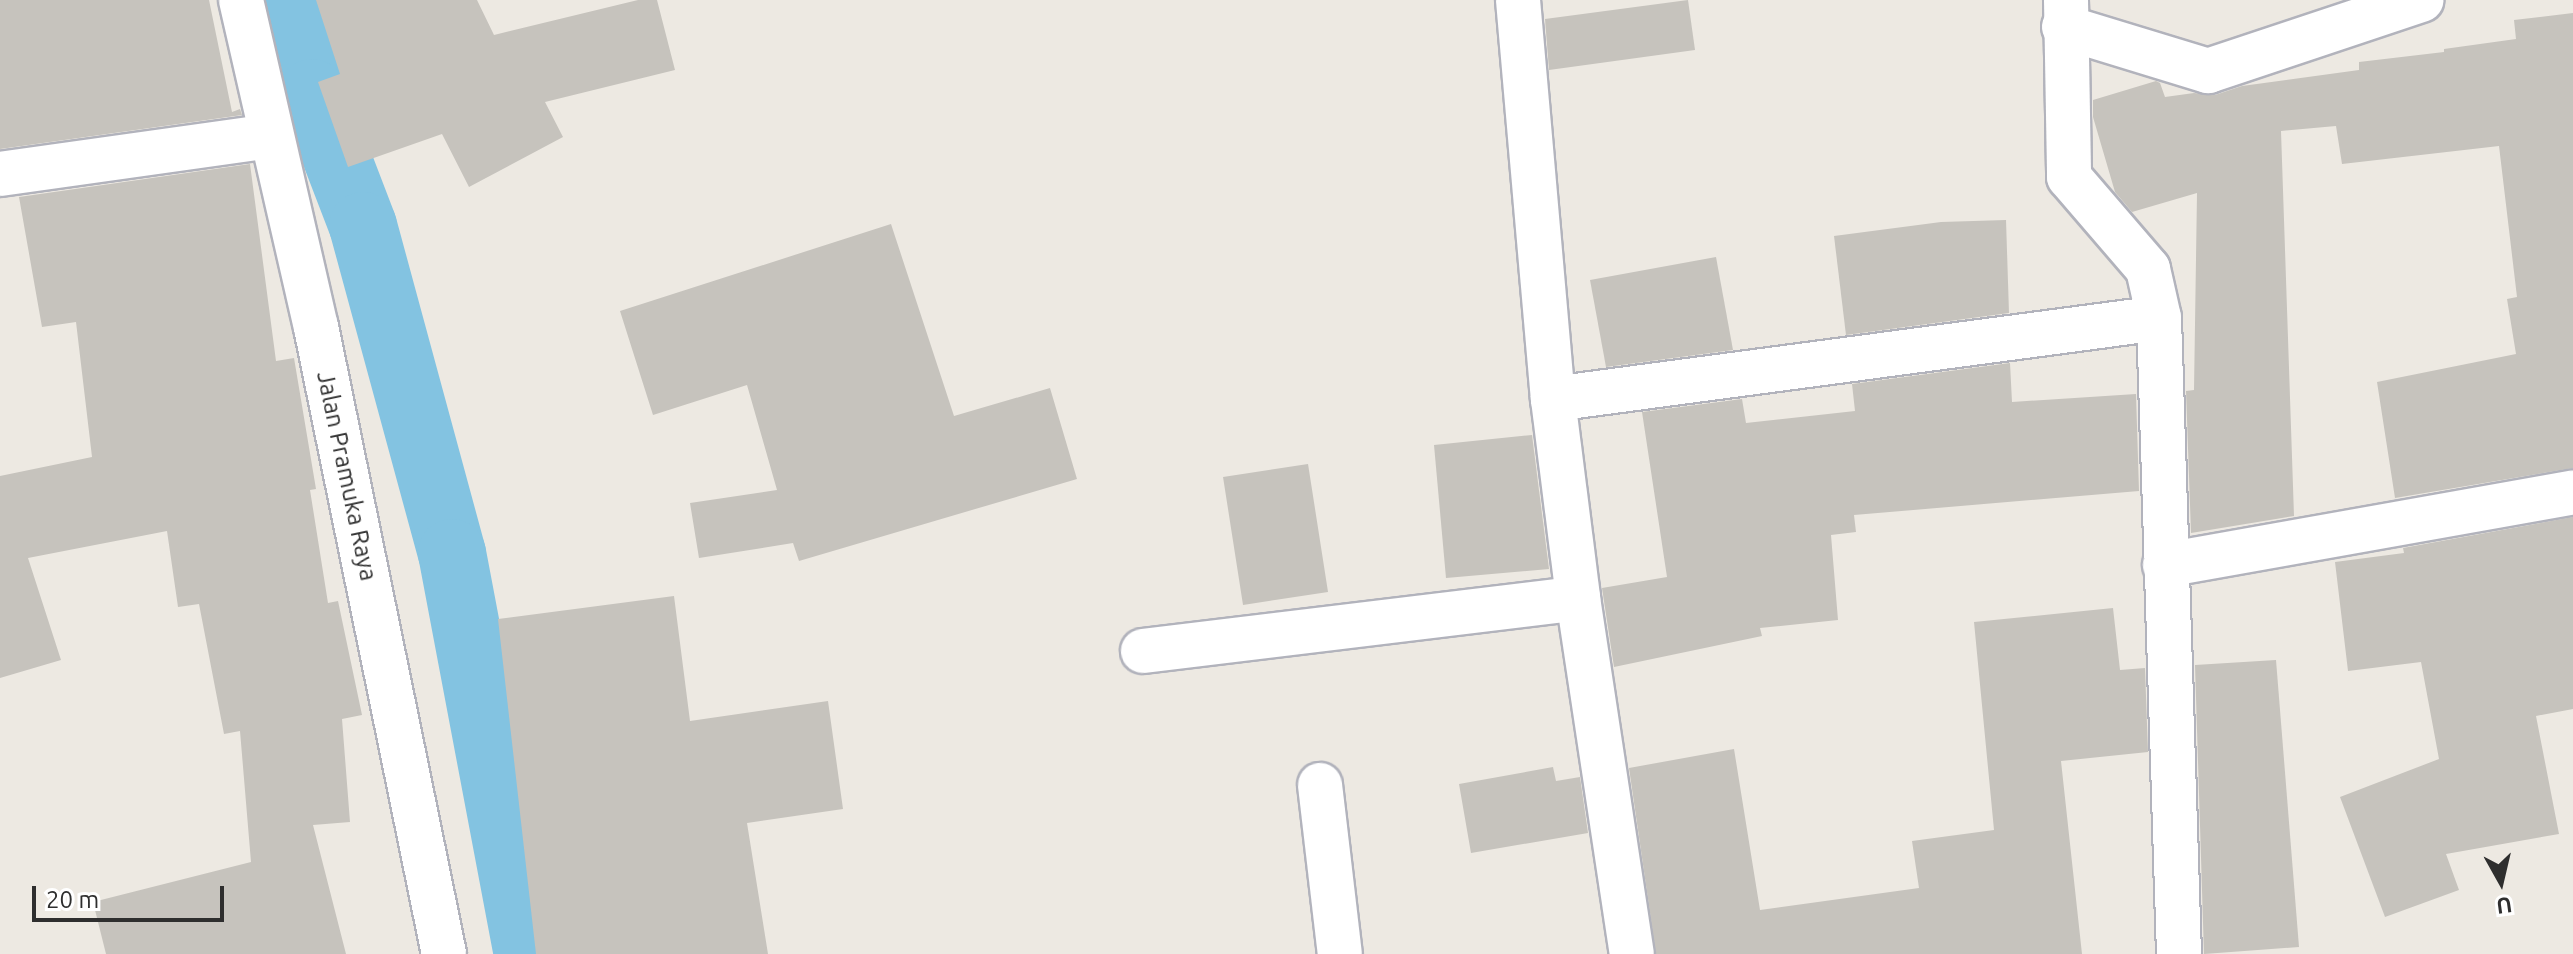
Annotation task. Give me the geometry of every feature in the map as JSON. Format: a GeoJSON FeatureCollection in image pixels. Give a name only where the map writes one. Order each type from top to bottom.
{"type":"FeatureCollection","features":[{"type":"Feature","properties":{"kind":"street","name":"Jalan Pramuka Raya"},"geometry":{"type":"LineString","coordinates":[[241,0],[316,327],[444,954]]}},
{"type":"Feature","properties":{"kind":"street"},"geometry":{"type":"LineString","coordinates":[[1518,0],[1553,399],[1578,598],[1632,954]]}},
{"type":"Feature","properties":{"kind":"street"},"geometry":{"type":"LineString","coordinates":[[2179,954],[2159,318],[2148,269],[2069,177],[2065,14],[2208,71],[2422,0]]}},
{"type":"Feature","properties":{"kind":"street"},"geometry":{"type":"LineString","coordinates":[[0,174],[270,136]]}},
{"type":"Feature","properties":{"kind":"street"},"geometry":{"type":"LineString","coordinates":[[1553,399],[2159,318]]}},
{"type":"Feature","properties":{"kind":"street"},"geometry":{"type":"LineString","coordinates":[[2165,565],[2573,492]]}},
{"type":"Feature","properties":{"kind":"street"},"geometry":{"type":"LineString","coordinates":[[1143,651],[1578,598]]}},
{"type":"Feature","properties":{"kind":"street"},"geometry":{"type":"LineString","coordinates":[[1320,785],[1340,954]]}},
{"type":"Feature","properties":{"kind":"building"},"geometry":{"type":"Polygon","coordinates":[[[0,0],[209,0],[232,112],[240,109],[242,115],[0,149],[0,0]]]}},
{"type":"Feature","properties":{"kind":"building"},"geometry":{"type":"Polygon","coordinates":[[[316,0],[477,0],[494,35],[638,0],[657,0],[675,70],[545,102],[563,137],[469,187],[442,134],[348,167],[318,82],[340,74],[316,0]]]}},
{"type":"Feature","properties":{"kind":"building"},"geometry":{"type":"Polygon","coordinates":[[[1688,0],[1695,50],[1549,70],[1545,19],[1688,0]]]}},
{"type":"Feature","properties":{"kind":"building"},"geometry":{"type":"Polygon","coordinates":[[[2573,13],[2573,468],[2395,498],[2377,382],[2516,354],[2507,299],[2517,297],[2499,146],[2342,164],[2336,126],[2281,131],[2294,516],[2191,533],[2186,391],[2194,390],[2197,193],[2132,212],[2115,192],[2093,117],[2093,100],[2156,81],[2160,83],[2165,97],[2194,93],[2215,95],[2242,86],[2359,70],[2359,62],[2444,52],[2444,49],[2516,39],[2514,20],[2573,13]]]}},
{"type":"Feature","properties":{"kind":"building"},"geometry":{"type":"Polygon","coordinates":[[[250,164],[276,361],[294,358],[316,489],[310,490],[328,603],[338,601],[362,715],[342,719],[350,822],[313,825],[346,954],[106,954],[93,902],[251,862],[240,731],[224,734],[199,604],[178,607],[167,531],[28,558],[61,660],[0,678],[0,476],[92,457],[76,322],[42,327],[19,197],[250,164]]]}},
{"type":"Feature","properties":{"kind":"building"},"geometry":{"type":"Polygon","coordinates":[[[2006,220],[2009,313],[1846,335],[1834,236],[1941,222],[2006,220]]]}},
{"type":"Feature","properties":{"kind":"building"},"geometry":{"type":"Polygon","coordinates":[[[891,224],[954,416],[1050,388],[1077,479],[799,561],[793,543],[699,558],[690,503],[777,490],[747,385],[653,415],[620,311],[891,224]]]}},
{"type":"Feature","properties":{"kind":"building"},"geometry":{"type":"Polygon","coordinates":[[[1716,257],[1733,350],[1606,367],[1590,280],[1716,257]]]}},
{"type":"Feature","properties":{"kind":"building"},"geometry":{"type":"Polygon","coordinates":[[[2010,363],[2012,402],[2136,394],[2139,491],[1854,515],[1856,532],[1831,535],[1838,620],[1760,628],[1762,636],[1614,667],[1602,588],[1667,577],[1642,412],[1742,399],[1746,423],[1855,411],[1852,384],[2010,363]]]}},
{"type":"Feature","properties":{"kind":"building"},"geometry":{"type":"Polygon","coordinates":[[[1532,435],[1549,569],[1446,578],[1434,445],[1532,435]]]}},
{"type":"Feature","properties":{"kind":"building"},"geometry":{"type":"Polygon","coordinates":[[[1308,464],[1328,592],[1243,605],[1223,477],[1308,464]]]}},
{"type":"Feature","properties":{"kind":"building"},"geometry":{"type":"Polygon","coordinates":[[[2573,517],[2573,709],[2536,716],[2559,834],[2446,854],[2459,890],[2385,917],[2340,797],[2439,759],[2421,662],[2348,671],[2335,562],[2404,553],[2403,548],[2573,517]]]}},
{"type":"Feature","properties":{"kind":"building"},"geometry":{"type":"Polygon","coordinates":[[[674,596],[690,721],[828,701],[843,809],[747,823],[768,954],[536,954],[498,619],[674,596]]]}},
{"type":"Feature","properties":{"kind":"building"},"geometry":{"type":"Polygon","coordinates":[[[2113,608],[2120,670],[2145,668],[2148,752],[2061,761],[2082,954],[1656,954],[1629,768],[1734,749],[1760,910],[1919,888],[1912,841],[1994,830],[1974,622],[2113,608]]]}},
{"type":"Feature","properties":{"kind":"building"},"geometry":{"type":"Polygon","coordinates":[[[2276,660],[2299,947],[2204,954],[2195,665],[2276,660]]]}},
{"type":"Feature","properties":{"kind":"building"},"geometry":{"type":"Polygon","coordinates":[[[1553,767],[1556,781],[1580,777],[1588,833],[1471,853],[1459,784],[1553,767]]]}},
{"type":"Feature","properties":{"kind":"waterway"},"geometry":{"type":"LineString","coordinates":[[294,0],[312,93],[363,226],[452,553],[528,954]]}}]}
